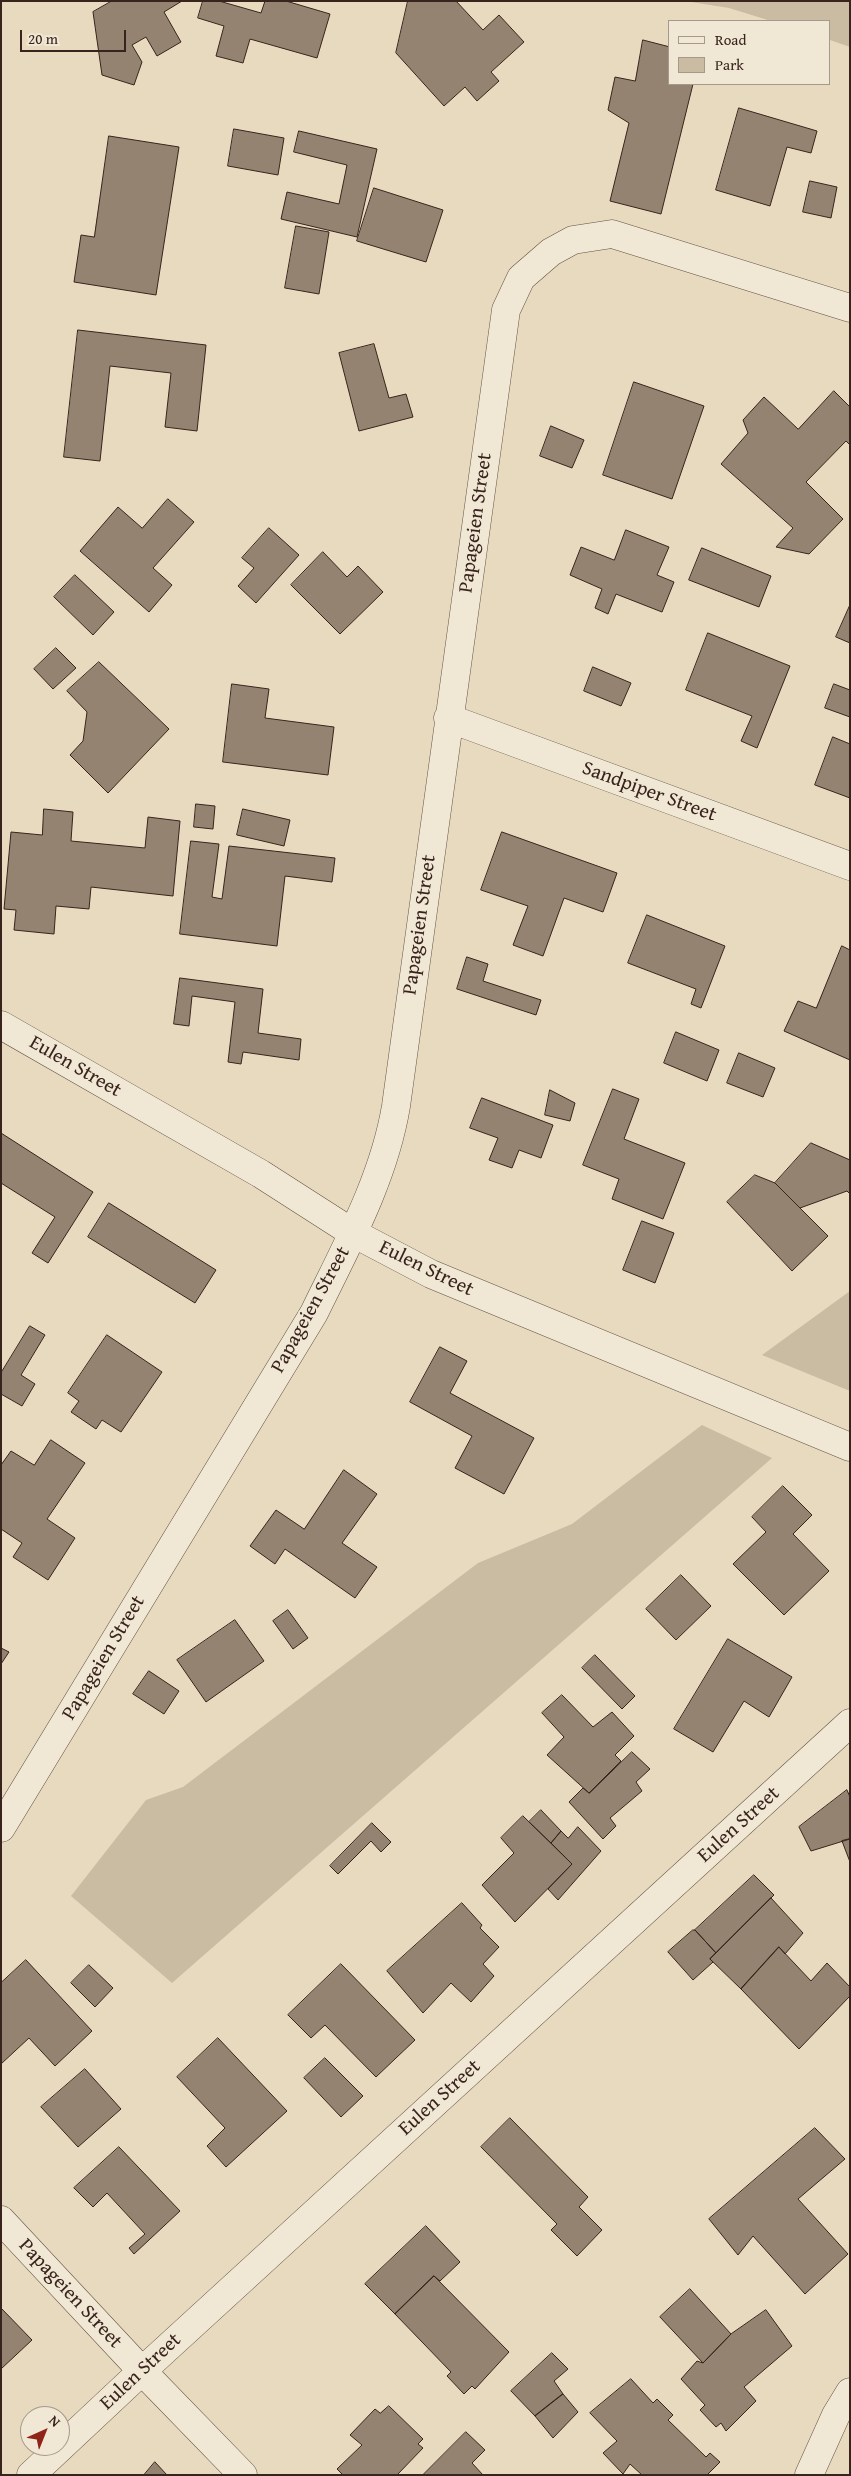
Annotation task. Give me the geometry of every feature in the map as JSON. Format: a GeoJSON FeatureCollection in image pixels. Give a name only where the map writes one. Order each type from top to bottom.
{"type":"FeatureCollection","features":[{"type":"Feature","properties":{"kind":"street","name":"Papageien Street"},"geometry":{"type":"LineString","coordinates":[[1,1828],[314,1313],[353,1233],[376,1177],[392,1128],[506,310],[521,278],[551,252],[573,240],[612,234],[850,308]]}},
{"type":"Feature","properties":{"kind":"street","name":"Sandpiper Street"},"geometry":{"type":"LineString","coordinates":[[448,718],[850,866]]}},
{"type":"Feature","properties":{"kind":"street","name":"Eulen Street"},"geometry":{"type":"LineString","coordinates":[[1,1025],[260,1174],[353,1233],[431,1274],[850,1447]]}},
{"type":"Feature","properties":{"kind":"street","name":"Eulen Street"},"geometry":{"type":"LineString","coordinates":[[31,2475],[142,2370],[850,1723]]}},
{"type":"Feature","properties":{"kind":"street","name":"Papageien Street"},"geometry":{"type":"LineString","coordinates":[[1,2220],[243,2475]]}},
{"type":"Feature","properties":{"kind":"street"},"geometry":{"type":"LineString","coordinates":[[809,2475],[836,2414],[850,2392]]}},
{"type":"Feature","properties":{"kind":"green space"},"geometry":{"type":"Polygon","coordinates":[[[685,1],[850,1],[850,47],[831,40],[831,20],[768,20],[729,8],[685,1]]]}},
{"type":"Feature","properties":{"kind":"green space"},"geometry":{"type":"Polygon","coordinates":[[[850,1291],[850,1391],[762,1355],[850,1291]]]}},
{"type":"Feature","properties":{"kind":"green space"},"geometry":{"type":"Polygon","coordinates":[[[702,1425],[772,1458],[172,1983],[71,1896],[146,1800],[183,1787],[478,1563],[572,1524],[702,1425]]]}},
{"type":"Feature","properties":{"kind":"building"},"geometry":{"type":"Polygon","coordinates":[[[112,1],[182,1],[164,12],[181,42],[157,56],[146,37],[132,45],[142,62],[134,85],[102,75],[93,12],[112,1]]]}},
{"type":"Feature","properties":{"kind":"building"},"geometry":{"type":"Polygon","coordinates":[[[203,1],[219,1],[261,13],[265,1],[286,1],[330,14],[317,58],[250,39],[243,63],[216,56],[224,26],[198,18],[203,1]]]}},
{"type":"Feature","properties":{"kind":"building"},"geometry":{"type":"Polygon","coordinates":[[[408,1],[456,1],[483,30],[499,15],[524,42],[491,72],[499,81],[477,101],[465,87],[444,106],[396,53],[408,1]]]}},
{"type":"Feature","properties":{"kind":"building"},"geometry":{"type":"Polygon","coordinates":[[[643,40],[668,46],[668,85],[693,85],[661,214],[610,201],[629,123],[608,110],[615,77],[635,81],[643,40]]]}},
{"type":"Feature","properties":{"kind":"building"},"geometry":{"type":"Polygon","coordinates":[[[739,108],[817,131],[811,153],[787,147],[770,206],[716,190],[739,108]]]}},
{"type":"Feature","properties":{"kind":"building"},"geometry":{"type":"Polygon","coordinates":[[[234,129],[284,138],[278,175],[228,166],[234,129]]]}},
{"type":"Feature","properties":{"kind":"building"},"geometry":{"type":"Polygon","coordinates":[[[299,131],[377,149],[357,237],[281,219],[287,192],[339,204],[347,165],[294,152],[299,131]]]}},
{"type":"Feature","properties":{"kind":"building"},"geometry":{"type":"Polygon","coordinates":[[[109,136],[179,147],[156,295],[74,282],[81,235],[94,237],[109,136]]]}},
{"type":"Feature","properties":{"kind":"building"},"geometry":{"type":"Polygon","coordinates":[[[810,181],[837,187],[831,218],[803,212],[810,181]]]}},
{"type":"Feature","properties":{"kind":"building"},"geometry":{"type":"Polygon","coordinates":[[[374,188],[443,210],[426,262],[357,241],[374,188]]]}},
{"type":"Feature","properties":{"kind":"building"},"geometry":{"type":"Polygon","coordinates":[[[296,226],[329,232],[319,294],[285,288],[296,226]]]}},
{"type":"Feature","properties":{"kind":"building"},"geometry":{"type":"Polygon","coordinates":[[[78,330],[206,345],[197,431],[165,427],[171,373],[110,366],[100,461],[64,457],[78,330]]]}},
{"type":"Feature","properties":{"kind":"building"},"geometry":{"type":"Polygon","coordinates":[[[374,344],[389,398],[406,394],[413,417],[359,431],[339,353],[374,344]]]}},
{"type":"Feature","properties":{"kind":"building"},"geometry":{"type":"Polygon","coordinates":[[[634,382],[704,406],[672,499],[603,475],[634,382]]]}},
{"type":"Feature","properties":{"kind":"building"},"geometry":{"type":"Polygon","coordinates":[[[834,391],[850,407],[850,445],[846,441],[806,482],[843,519],[809,554],[776,547],[793,528],[721,464],[748,433],[743,420],[764,397],[798,429],[834,391]]]}},
{"type":"Feature","properties":{"kind":"building"},"geometry":{"type":"Polygon","coordinates":[[[551,426],[584,440],[572,468],[540,456],[551,426]]]}},
{"type":"Feature","properties":{"kind":"building"},"geometry":{"type":"Polygon","coordinates":[[[168,499],[194,522],[153,568],[172,585],[149,612],[80,551],[118,507],[142,528],[168,499]]]}},
{"type":"Feature","properties":{"kind":"building"},"geometry":{"type":"Polygon","coordinates":[[[269,528],[299,555],[256,603],[238,586],[254,568],[242,558],[269,528]]]}},
{"type":"Feature","properties":{"kind":"building"},"geometry":{"type":"Polygon","coordinates":[[[626,530],[669,547],[657,575],[674,582],[662,612],[616,594],[608,614],[595,608],[602,589],[570,575],[581,547],[614,560],[626,530]]]}},
{"type":"Feature","properties":{"kind":"building"},"geometry":{"type":"Polygon","coordinates":[[[702,548],[771,576],[759,607],[689,580],[702,548]]]}},
{"type":"Feature","properties":{"kind":"building"},"geometry":{"type":"Polygon","coordinates":[[[323,552],[347,577],[358,566],[383,592],[340,634],[291,585],[323,552]]]}},
{"type":"Feature","properties":{"kind":"building"},"geometry":{"type":"Polygon","coordinates":[[[75,575],[114,612],[93,635],[54,597],[75,575]]]}},
{"type":"Feature","properties":{"kind":"building"},"geometry":{"type":"Polygon","coordinates":[[[850,605],[850,643],[836,637],[850,605]]]}},
{"type":"Feature","properties":{"kind":"building"},"geometry":{"type":"Polygon","coordinates":[[[708,633],[790,666],[757,748],[741,741],[752,716],[686,690],[708,633]]]}},
{"type":"Feature","properties":{"kind":"building"},"geometry":{"type":"Polygon","coordinates":[[[56,648],[76,668],[53,689],[34,669],[56,648]]]}},
{"type":"Feature","properties":{"kind":"building"},"geometry":{"type":"Polygon","coordinates":[[[99,662],[169,729],[108,793],[70,755],[83,741],[87,712],[67,691],[99,662]]]}},
{"type":"Feature","properties":{"kind":"building"},"geometry":{"type":"Polygon","coordinates":[[[593,667],[631,683],[621,706],[584,691],[593,667]]]}},
{"type":"Feature","properties":{"kind":"building"},"geometry":{"type":"Polygon","coordinates":[[[232,684],[269,689],[265,718],[334,727],[328,775],[223,762],[232,684]]]}},
{"type":"Feature","properties":{"kind":"building"},"geometry":{"type":"Polygon","coordinates":[[[834,684],[850,690],[850,717],[825,708],[834,684]]]}},
{"type":"Feature","properties":{"kind":"building"},"geometry":{"type":"Polygon","coordinates":[[[833,737],[850,744],[850,798],[815,785],[833,737]]]}},
{"type":"Feature","properties":{"kind":"building"},"geometry":{"type":"Polygon","coordinates":[[[196,804],[215,806],[213,829],[194,827],[196,804]]]}},
{"type":"Feature","properties":{"kind":"building"},"geometry":{"type":"Polygon","coordinates":[[[44,809],[73,812],[71,841],[145,848],[148,817],[180,821],[173,896],[91,887],[89,909],[56,906],[54,934],[14,930],[16,910],[4,909],[11,832],[42,835],[44,809]]]}},
{"type":"Feature","properties":{"kind":"building"},"geometry":{"type":"Polygon","coordinates":[[[243,809],[290,820],[284,846],[237,835],[243,809]]]}},
{"type":"Feature","properties":{"kind":"building"},"geometry":{"type":"Polygon","coordinates":[[[502,832],[617,873],[603,912],[564,898],[543,956],[513,945],[528,906],[481,890],[502,832]]]}},
{"type":"Feature","properties":{"kind":"building"},"geometry":{"type":"Polygon","coordinates":[[[191,841],[219,844],[212,897],[222,899],[229,846],[335,858],[332,882],[285,876],[277,946],[180,934],[191,841]]]}},
{"type":"Feature","properties":{"kind":"building"},"geometry":{"type":"Polygon","coordinates":[[[647,915],[725,946],[701,1008],[691,1004],[696,989],[628,963],[647,915]]]}},
{"type":"Feature","properties":{"kind":"building"},"geometry":{"type":"Polygon","coordinates":[[[842,946],[850,950],[850,1060],[784,1031],[798,1001],[816,1008],[842,946]]]}},
{"type":"Feature","properties":{"kind":"building"},"geometry":{"type":"Polygon","coordinates":[[[467,957],[488,964],[483,981],[541,1000],[536,1015],[457,989],[467,957]]]}},
{"type":"Feature","properties":{"kind":"building"},"geometry":{"type":"Polygon","coordinates":[[[180,978],[263,989],[258,1033],[301,1039],[299,1060],[243,1052],[241,1064],[228,1062],[235,1002],[192,996],[189,1026],[174,1024],[180,978]]]}},
{"type":"Feature","properties":{"kind":"building"},"geometry":{"type":"Polygon","coordinates":[[[676,1032],[719,1050],[707,1081],[664,1063],[676,1032]]]}},
{"type":"Feature","properties":{"kind":"building"},"geometry":{"type":"Polygon","coordinates":[[[739,1053],[775,1068],[763,1097],[727,1083],[739,1053]]]}},
{"type":"Feature","properties":{"kind":"building"},"geometry":{"type":"Polygon","coordinates":[[[613,1089],[639,1099],[624,1139],[685,1163],[663,1219],[612,1199],[619,1179],[583,1165],[613,1089]]]}},
{"type":"Feature","properties":{"kind":"building"},"geometry":{"type":"Polygon","coordinates":[[[550,1090],[575,1103],[570,1121],[545,1115],[550,1090]]]}},
{"type":"Feature","properties":{"kind":"building"},"geometry":{"type":"Polygon","coordinates":[[[482,1098],[553,1125],[541,1158],[519,1150],[512,1168],[489,1160],[498,1138],[470,1128],[482,1098]]]}},
{"type":"Feature","properties":{"kind":"building"},"geometry":{"type":"Polygon","coordinates":[[[1,1133],[93,1192],[48,1263],[32,1253],[55,1217],[1,1183],[1,1133]]]}},
{"type":"Feature","properties":{"kind":"building"},"geometry":{"type":"Polygon","coordinates":[[[811,1143],[850,1160],[850,1194],[847,1191],[800,1208],[775,1183],[811,1143]]]}},
{"type":"Feature","properties":{"kind":"building"},"geometry":{"type":"Polygon","coordinates":[[[755,1175],[775,1183],[828,1236],[792,1271],[727,1202],[755,1175]]]}},
{"type":"Feature","properties":{"kind":"building"},"geometry":{"type":"Polygon","coordinates":[[[109,1203],[216,1270],[195,1303],[88,1237],[109,1203]]]}},
{"type":"Feature","properties":{"kind":"building"},"geometry":{"type":"Polygon","coordinates":[[[642,1221],[674,1233],[655,1283],[623,1270],[642,1221]]]}},
{"type":"Feature","properties":{"kind":"building"},"geometry":{"type":"Polygon","coordinates":[[[30,1326],[45,1335],[21,1375],[35,1384],[22,1406],[1,1394],[1,1373],[30,1326]]]}},
{"type":"Feature","properties":{"kind":"building"},"geometry":{"type":"Polygon","coordinates":[[[107,1335],[162,1372],[121,1432],[102,1420],[96,1429],[71,1412],[79,1401],[68,1393],[107,1335]]]}},
{"type":"Feature","properties":{"kind":"building"},"geometry":{"type":"Polygon","coordinates":[[[440,1347],[467,1361],[450,1393],[534,1438],[504,1494],[455,1468],[472,1436],[410,1402],[440,1347]]]}},
{"type":"Feature","properties":{"kind":"building"},"geometry":{"type":"Polygon","coordinates":[[[51,1440],[85,1463],[47,1519],[75,1538],[48,1580],[13,1557],[22,1543],[1,1529],[1,1465],[11,1451],[34,1465],[51,1440]]]}},
{"type":"Feature","properties":{"kind":"building"},"geometry":{"type":"Polygon","coordinates":[[[344,1470],[377,1494],[342,1543],[377,1567],[355,1598],[285,1549],[275,1564],[250,1546],[276,1510],[304,1529],[344,1470]]]}},
{"type":"Feature","properties":{"kind":"building"},"geometry":{"type":"Polygon","coordinates":[[[783,1486],[812,1515],[793,1534],[829,1571],[784,1615],[733,1564],[766,1532],[752,1517],[783,1486]]]}},
{"type":"Feature","properties":{"kind":"building"},"geometry":{"type":"Polygon","coordinates":[[[681,1575],[711,1606],[676,1640],[646,1609],[681,1575]]]}},
{"type":"Feature","properties":{"kind":"building"},"geometry":{"type":"Polygon","coordinates":[[[288,1610],[308,1638],[293,1649],[273,1621],[288,1610]]]}},
{"type":"Feature","properties":{"kind":"building"},"geometry":{"type":"Polygon","coordinates":[[[235,1620],[264,1661],[206,1702],[177,1660],[235,1620]]]}},
{"type":"Feature","properties":{"kind":"building"},"geometry":{"type":"Polygon","coordinates":[[[728,1639],[792,1677],[769,1717],[744,1701],[713,1752],[674,1729],[728,1639]]]}},
{"type":"Feature","properties":{"kind":"building"},"geometry":{"type":"Polygon","coordinates":[[[1,1648],[9,1652],[1,1664],[1,1648]]]}},
{"type":"Feature","properties":{"kind":"building"},"geometry":{"type":"Polygon","coordinates":[[[595,1655],[635,1696],[622,1709],[582,1668],[595,1655]]]}},
{"type":"Feature","properties":{"kind":"building"},"geometry":{"type":"Polygon","coordinates":[[[149,1671],[179,1691],[164,1714],[133,1694],[149,1671]]]}},
{"type":"Feature","properties":{"kind":"building"},"geometry":{"type":"Polygon","coordinates":[[[562,1695],[593,1727],[612,1712],[634,1736],[615,1755],[621,1761],[589,1793],[547,1755],[564,1737],[542,1713],[562,1695]]]}},
{"type":"Feature","properties":{"kind":"building"},"geometry":{"type":"Polygon","coordinates":[[[632,1752],[650,1769],[636,1782],[642,1791],[610,1818],[616,1826],[603,1839],[569,1802],[583,1788],[589,1793],[632,1752]]]}},
{"type":"Feature","properties":{"kind":"building"},"geometry":{"type":"Polygon","coordinates":[[[847,1790],[850,1797],[850,1839],[811,1851],[799,1827],[847,1790]]]}},
{"type":"Feature","properties":{"kind":"building"},"geometry":{"type":"Polygon","coordinates":[[[541,1810],[561,1831],[551,1843],[529,1822],[541,1810]]]}},
{"type":"Feature","properties":{"kind":"building"},"geometry":{"type":"Polygon","coordinates":[[[523,1816],[572,1864],[515,1922],[482,1885],[514,1853],[501,1838],[523,1816]]]}},
{"type":"Feature","properties":{"kind":"building"},"geometry":{"type":"Polygon","coordinates":[[[372,1823],[391,1842],[381,1852],[371,1841],[338,1874],[330,1866],[372,1823]]]}},
{"type":"Feature","properties":{"kind":"building"},"geometry":{"type":"Polygon","coordinates":[[[578,1827],[601,1851],[558,1900],[548,1889],[572,1864],[551,1843],[561,1831],[568,1838],[578,1827]]]}},
{"type":"Feature","properties":{"kind":"building"},"geometry":{"type":"Polygon","coordinates":[[[850,1839],[850,1862],[842,1841],[850,1839]]]}},
{"type":"Feature","properties":{"kind":"building"},"geometry":{"type":"Polygon","coordinates":[[[754,1875],[774,1895],[716,1953],[695,1930],[754,1875]]]}},
{"type":"Feature","properties":{"kind":"building"},"geometry":{"type":"Polygon","coordinates":[[[771,1898],[803,1933],[785,1954],[779,1947],[741,1989],[710,1959],[771,1898]]]}},
{"type":"Feature","properties":{"kind":"building"},"geometry":{"type":"Polygon","coordinates":[[[462,1903],[482,1925],[480,1928],[499,1947],[483,1964],[494,1976],[471,2002],[451,1983],[423,2013],[387,1971],[462,1903]]]}},
{"type":"Feature","properties":{"kind":"building"},"geometry":{"type":"Polygon","coordinates":[[[693,1930],[716,1953],[710,1959],[713,1962],[693,1980],[668,1952],[693,1930]]]}},
{"type":"Feature","properties":{"kind":"building"},"geometry":{"type":"Polygon","coordinates":[[[779,1947],[811,1981],[827,1963],[850,1987],[850,1996],[799,2049],[741,1989],[779,1947]]]}},
{"type":"Feature","properties":{"kind":"building"},"geometry":{"type":"Polygon","coordinates":[[[26,1960],[92,2031],[55,2066],[29,2038],[1,2064],[1,1983],[26,1960]]]}},
{"type":"Feature","properties":{"kind":"building"},"geometry":{"type":"Polygon","coordinates":[[[341,1964],[415,2040],[376,2077],[325,2025],[311,2038],[288,2015],[341,1964]]]}},
{"type":"Feature","properties":{"kind":"building"},"geometry":{"type":"Polygon","coordinates":[[[89,1965],[113,1988],[95,2007],[71,1983],[89,1965]]]}},
{"type":"Feature","properties":{"kind":"building"},"geometry":{"type":"Polygon","coordinates":[[[218,2038],[287,2111],[226,2167],[207,2146],[225,2128],[177,2077],[218,2038]]]}},
{"type":"Feature","properties":{"kind":"building"},"geometry":{"type":"Polygon","coordinates":[[[325,2058],[363,2096],[341,2117],[304,2078],[325,2058]]]}},
{"type":"Feature","properties":{"kind":"building"},"geometry":{"type":"Polygon","coordinates":[[[85,2069],[121,2109],[78,2147],[41,2107],[85,2069]]]}},
{"type":"Feature","properties":{"kind":"building"},"geometry":{"type":"Polygon","coordinates":[[[510,2118],[588,2197],[579,2207],[602,2230],[577,2256],[551,2230],[557,2224],[481,2147],[510,2118]]]}},
{"type":"Feature","properties":{"kind":"building"},"geometry":{"type":"Polygon","coordinates":[[[815,2128],[845,2159],[798,2199],[848,2254],[805,2294],[753,2236],[738,2255],[709,2219],[815,2128]]]}},
{"type":"Feature","properties":{"kind":"building"},"geometry":{"type":"Polygon","coordinates":[[[119,2147],[180,2211],[134,2254],[129,2248],[145,2234],[107,2193],[93,2207],[74,2188],[119,2147]]]}},
{"type":"Feature","properties":{"kind":"building"},"geometry":{"type":"Polygon","coordinates":[[[426,2226],[460,2262],[440,2281],[434,2276],[395,2314],[365,2284],[426,2226]]]}},
{"type":"Feature","properties":{"kind":"building"},"geometry":{"type":"Polygon","coordinates":[[[434,2276],[509,2352],[475,2389],[472,2386],[464,2394],[447,2376],[451,2372],[395,2314],[434,2276]]]}},
{"type":"Feature","properties":{"kind":"building"},"geometry":{"type":"Polygon","coordinates":[[[690,2289],[731,2334],[703,2363],[660,2317],[690,2289]]]}},
{"type":"Feature","properties":{"kind":"building"},"geometry":{"type":"Polygon","coordinates":[[[1,2308],[32,2340],[1,2369],[1,2308]]]}},
{"type":"Feature","properties":{"kind":"building"},"geometry":{"type":"Polygon","coordinates":[[[766,2310],[792,2346],[744,2387],[756,2401],[726,2431],[721,2423],[716,2427],[700,2410],[705,2405],[681,2379],[697,2361],[703,2363],[731,2334],[766,2310]]]}},
{"type":"Feature","properties":{"kind":"building"},"geometry":{"type":"Polygon","coordinates":[[[552,2353],[568,2369],[554,2381],[563,2394],[535,2416],[511,2391],[552,2353]]]}},
{"type":"Feature","properties":{"kind":"building"},"geometry":{"type":"Polygon","coordinates":[[[631,2379],[653,2403],[657,2399],[673,2415],[668,2420],[706,2457],[710,2453],[720,2462],[707,2475],[642,2475],[630,2464],[623,2474],[603,2453],[617,2441],[590,2413],[631,2379]]]}},
{"type":"Feature","properties":{"kind":"building"},"geometry":{"type":"Polygon","coordinates":[[[563,2394],[578,2412],[553,2438],[535,2416],[563,2394]]]}},
{"type":"Feature","properties":{"kind":"building"},"geometry":{"type":"Polygon","coordinates":[[[389,2406],[423,2439],[418,2444],[423,2448],[397,2475],[343,2475],[337,2469],[362,2445],[350,2435],[375,2409],[380,2413],[389,2406]]]}},
{"type":"Feature","properties":{"kind":"building"},"geometry":{"type":"Polygon","coordinates":[[[466,2432],[485,2450],[472,2463],[483,2475],[423,2475],[466,2432]]]}},
{"type":"Feature","properties":{"kind":"building"},"geometry":{"type":"Polygon","coordinates":[[[155,2462],[167,2475],[144,2475],[155,2462]]]}}]}
